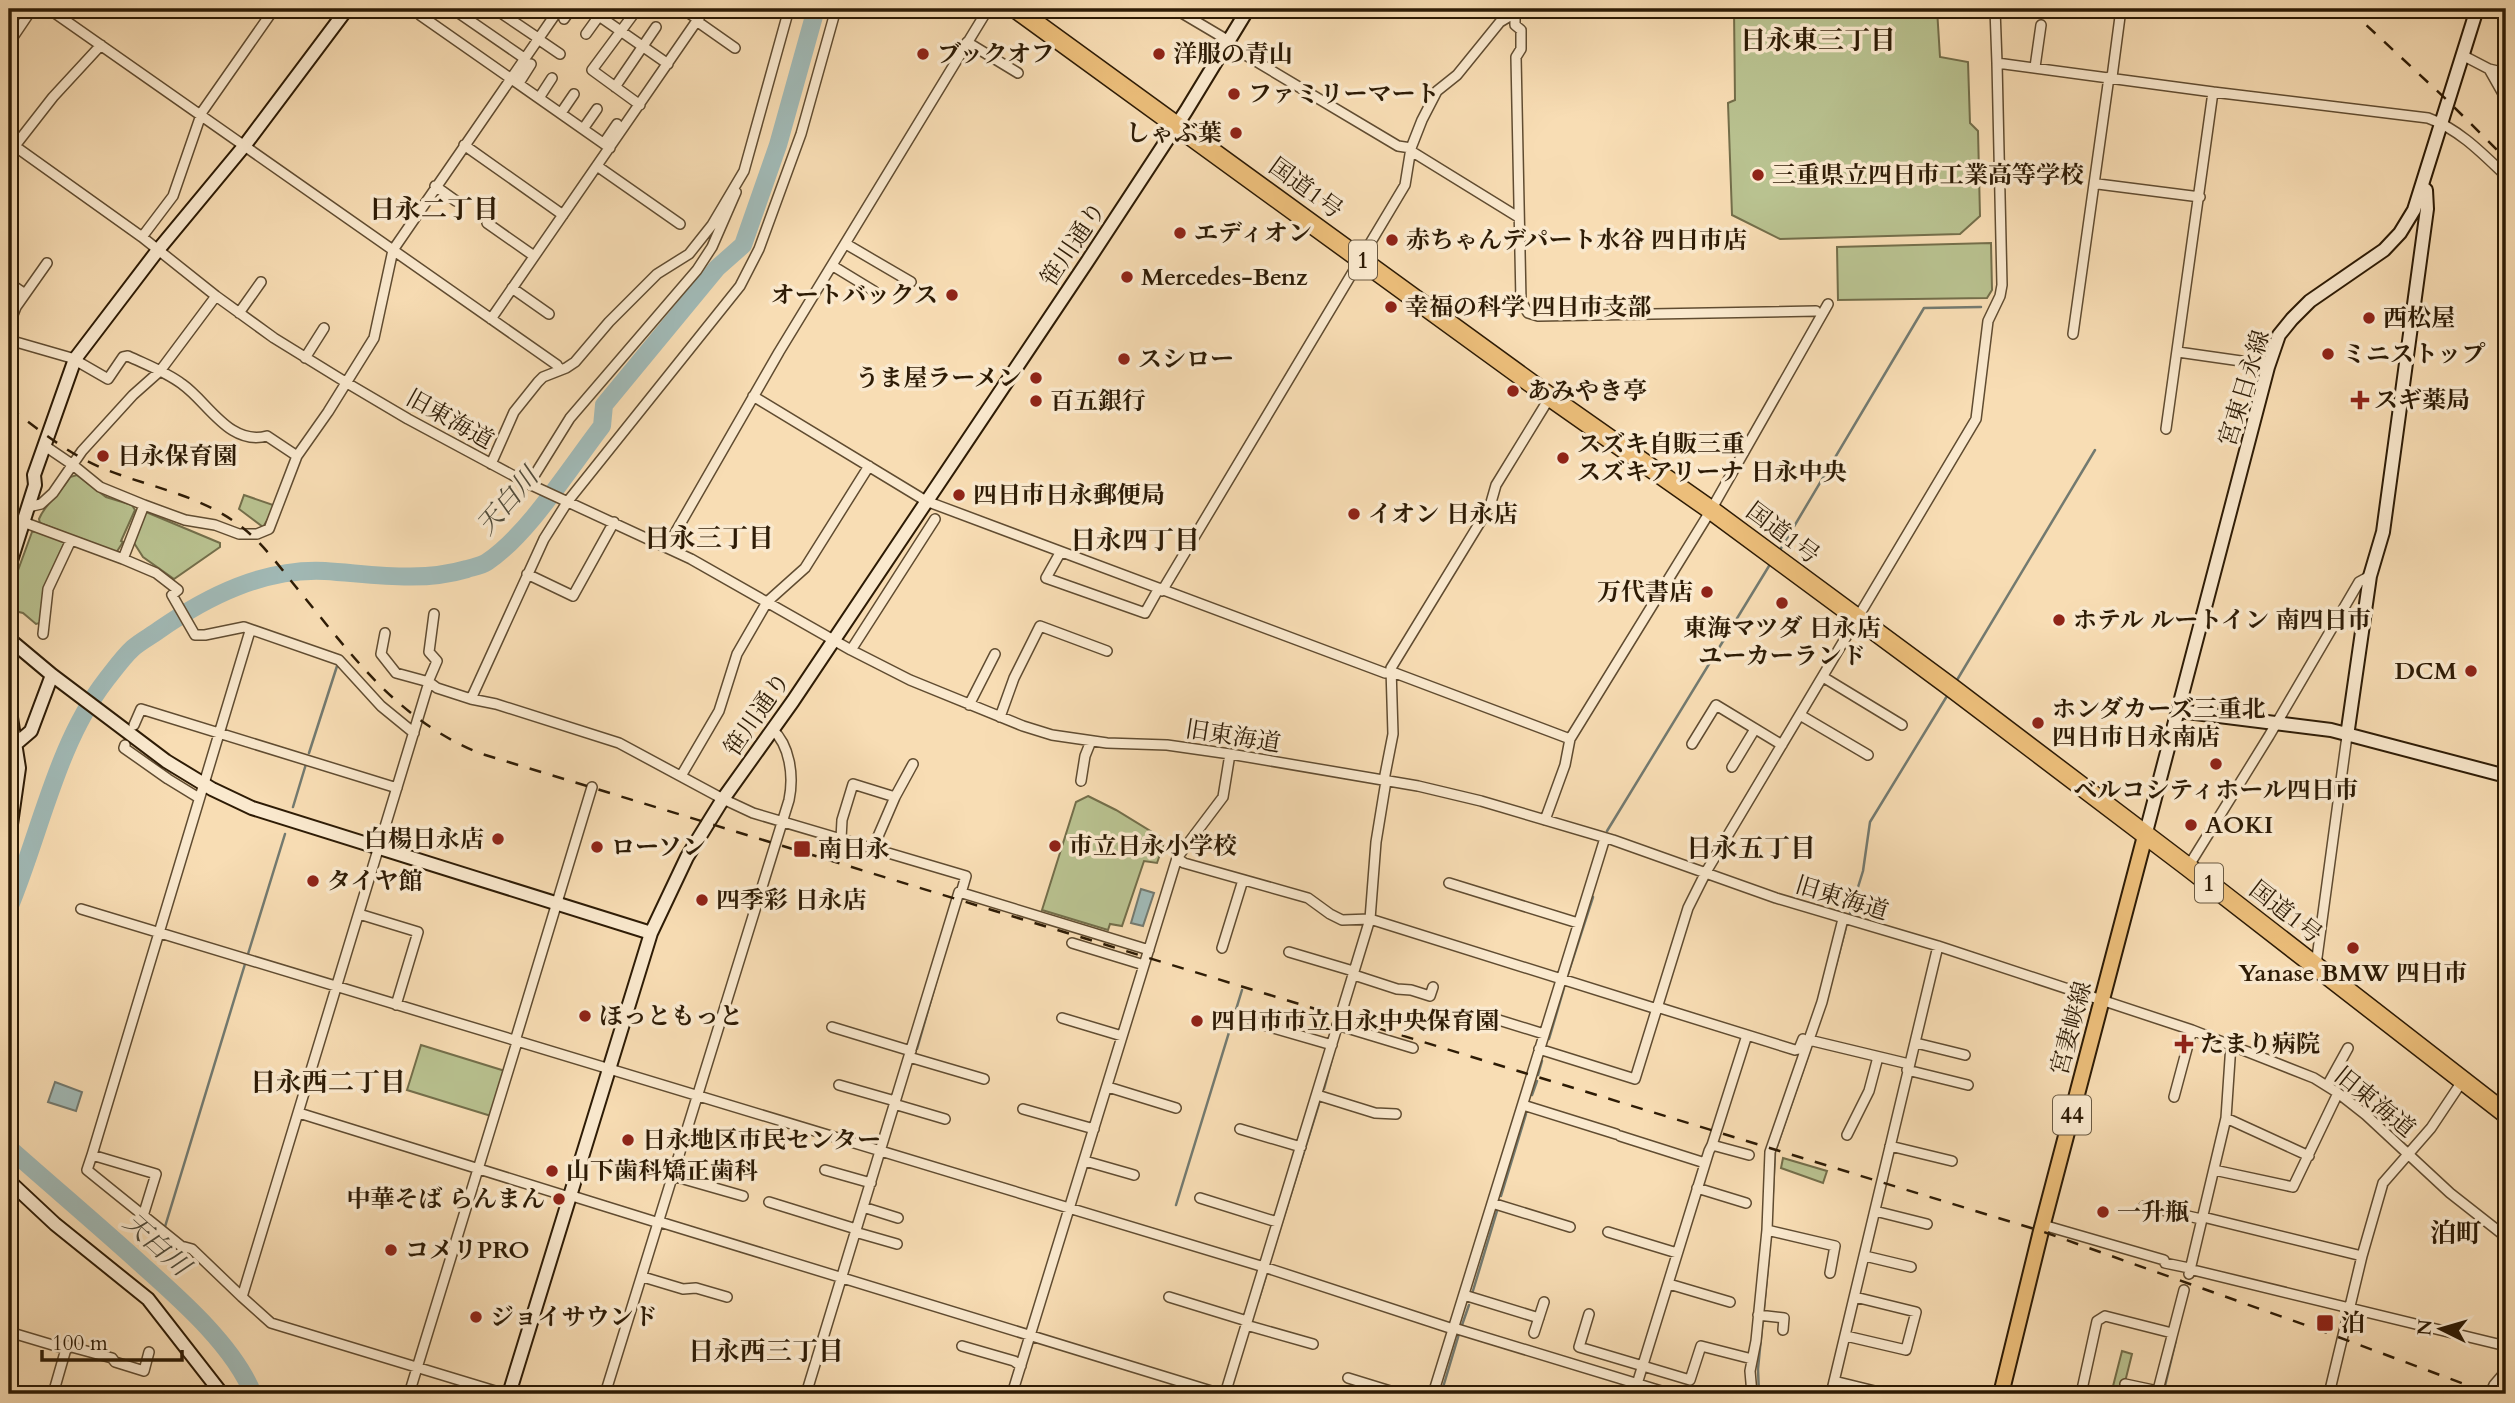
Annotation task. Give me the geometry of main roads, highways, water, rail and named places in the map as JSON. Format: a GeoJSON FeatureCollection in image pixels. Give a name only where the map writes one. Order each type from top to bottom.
{"type":"FeatureCollection","features":[{"type":"Feature","properties":{"kind":"highway","name":"国道1号"},"geometry":{"type":"LineString","coordinates":[[1016,9],[1550,397],[1711,510],[2049,761],[2506,1114]]}},
{"type":"Feature","properties":{"kind":"main road","name":"宮妻峡線"},"geometry":{"type":"LineString","coordinates":[[2001,1394],[2145,836]]}},
{"type":"Feature","properties":{"kind":"water"},"geometry":{"type":"Polygon","coordinates":[[[1141,889],[1154,893],[1143,926],[1131,923],[1141,889]]]}},
{"type":"Feature","properties":{"kind":"water"},"geometry":{"type":"Polygon","coordinates":[[[55,1082],[82,1092],[76,1111],[48,1102],[55,1082]]]}},
{"type":"Feature","properties":{"kind":"waterway","name":"天白川"},"geometry":{"type":"LineString","coordinates":[[9,908],[62,760],[75,732],[106,680],[139,643],[197,606],[259,579],[302,571],[432,576],[485,563],[518,535],[602,426],[604,405],[717,268],[743,245],[778,145],[816,9]]}},
{"type":"Feature","properties":{"kind":"waterway"},"geometry":{"type":"LineString","coordinates":[[1780,550],[1924,308],[1981,307]]}},
{"type":"Feature","properties":{"kind":"waterway"},"geometry":{"type":"LineString","coordinates":[[1957,680],[2095,450]]}},
{"type":"Feature","properties":{"kind":"waterway"},"geometry":{"type":"LineString","coordinates":[[1607,831],[1769,566]]}},
{"type":"Feature","properties":{"kind":"waterway"},"geometry":{"type":"LineString","coordinates":[[309,753],[338,663]]}},
{"type":"Feature","properties":{"kind":"waterway"},"geometry":{"type":"LineString","coordinates":[[1850,913],[1863,871],[1870,822],[1947,696]]}},
{"type":"Feature","properties":{"kind":"waterway"},"geometry":{"type":"LineString","coordinates":[[293,807],[306,764]]}},
{"type":"Feature","properties":{"kind":"waterway"},"geometry":{"type":"LineString","coordinates":[[248,954],[285,834]]}},
{"type":"Feature","properties":{"kind":"waterway"},"geometry":{"type":"LineString","coordinates":[[1568,974],[1593,897]]}},
{"type":"Feature","properties":{"kind":"waterway"},"geometry":{"type":"LineString","coordinates":[[1836,965],[1846,927]]}},
{"type":"Feature","properties":{"kind":"waterway"},"geometry":{"type":"LineString","coordinates":[[917,1049],[945,951]]}},
{"type":"Feature","properties":{"kind":"waterway"},"geometry":{"type":"LineString","coordinates":[[164,1230],[245,964]]}},
{"type":"Feature","properties":{"kind":"waterway"},"geometry":{"type":"LineString","coordinates":[[1549,1039],[1564,988]]}},
{"type":"Feature","properties":{"kind":"waterway"},"geometry":{"type":"LineString","coordinates":[[1176,1205],[1242,990]]}},
{"type":"Feature","properties":{"kind":"waterway"},"geometry":{"type":"LineString","coordinates":[[1777,1146],[1811,1047]]}},
{"type":"Feature","properties":{"kind":"waterway"},"geometry":{"type":"LineString","coordinates":[[1324,1089],[1333,1055]]}},
{"type":"Feature","properties":{"kind":"waterway"},"geometry":{"type":"LineString","coordinates":[[1538,1075],[1542,1061]]}},
{"type":"Feature","properties":{"kind":"waterway"},"geometry":{"type":"LineString","coordinates":[[1532,1095],[1537,1081]]}},
{"type":"Feature","properties":{"kind":"waterway"},"geometry":{"type":"LineString","coordinates":[[1270,1261],[1319,1104]]}},
{"type":"Feature","properties":{"kind":"waterway"},"geometry":{"type":"LineString","coordinates":[[1501,1196],[1526,1114]]}},
{"type":"Feature","properties":{"kind":"waterway","name":"天白川"},"geometry":{"type":"LineString","coordinates":[[9,1148],[205,1324],[233,1358],[253,1394]]}},
{"type":"Feature","properties":{"kind":"waterway"},"geometry":{"type":"LineString","coordinates":[[1771,1227],[1775,1153]]}},
{"type":"Feature","properties":{"kind":"waterway"},"geometry":{"type":"LineString","coordinates":[[1472,1294],[1497,1211]]}},
{"type":"Feature","properties":{"kind":"waterway"},"geometry":{"type":"LineString","coordinates":[[1759,1394],[1758,1369],[1769,1255]]}},
{"type":"Feature","properties":{"kind":"waterway"},"geometry":{"type":"LineString","coordinates":[[1258,1302],[1266,1276]]}},
{"type":"Feature","properties":{"kind":"waterway"},"geometry":{"type":"LineString","coordinates":[[1462,1325],[1469,1305]]}},
{"type":"Feature","properties":{"kind":"waterway"},"geometry":{"type":"LineString","coordinates":[[1441,1394],[1459,1334]]}},
{"type":"Feature","properties":{"kind":"waterway"},"geometry":{"type":"LineString","coordinates":[[2163,1394],[2176,1340]]}},
{"type":"Feature","properties":{"kind":"railway"},"geometry":{"type":"LineString","coordinates":[[2349,9],[2506,159]]}},
{"type":"Feature","properties":{"kind":"railway"},"geometry":{"type":"LineString","coordinates":[[9,407],[89,462],[119,475],[190,498],[239,525],[269,554],[356,660],[399,703],[449,739],[479,753],[2041,1231],[2491,1394]]}},
{"type":"Feature","properties":{"kind":"railway"},"geometry":{"type":"LineString","coordinates":[[9,1389],[11,1394]]}},
{"type":"Feature","properties":{"kind":"place","name":"ブックオフ"},"geometry":{"type":"Point","coordinates":[923,54]}},
{"type":"Feature","properties":{"kind":"place","name":"洋服の青山"},"geometry":{"type":"Point","coordinates":[1159,54]}},
{"type":"Feature","properties":{"kind":"place","name":"ファミリーマート"},"geometry":{"type":"Point","coordinates":[1234,94]}},
{"type":"Feature","properties":{"kind":"place","name":"しゃぶ葉"},"geometry":{"type":"Point","coordinates":[1236,133]}},
{"type":"Feature","properties":{"kind":"place","name":"三重県立四日市工業高等学校"},"geometry":{"type":"Point","coordinates":[1758,175]}},
{"type":"Feature","properties":{"kind":"place","name":"エディオン"},"geometry":{"type":"Point","coordinates":[1180,233]}},
{"type":"Feature","properties":{"kind":"place","name":"赤ちゃんデパート水谷 四日市店"},"geometry":{"type":"Point","coordinates":[1392,240]}},
{"type":"Feature","properties":{"kind":"place","name":"Mercedes-Benz"},"geometry":{"type":"Point","coordinates":[1127,277]}},
{"type":"Feature","properties":{"kind":"place","name":"オートバックス"},"geometry":{"type":"Point","coordinates":[952,295]}},
{"type":"Feature","properties":{"kind":"place","name":"幸福の科学 四日市支部"},"geometry":{"type":"Point","coordinates":[1391,307]}},
{"type":"Feature","properties":{"kind":"place","name":"西松屋"},"geometry":{"type":"Point","coordinates":[2369,318]}},
{"type":"Feature","properties":{"kind":"place","name":"ミニストップ"},"geometry":{"type":"Point","coordinates":[2328,354]}},
{"type":"Feature","properties":{"kind":"place","name":"スシロー"},"geometry":{"type":"Point","coordinates":[1124,359]}},
{"type":"Feature","properties":{"kind":"place","name":"うま屋ラーメン"},"geometry":{"type":"Point","coordinates":[1036,378]}},
{"type":"Feature","properties":{"kind":"place","name":"あみやき亭"},"geometry":{"type":"Point","coordinates":[1513,391]}},
{"type":"Feature","properties":{"kind":"place","name":"スギ薬局"},"geometry":{"type":"Point","coordinates":[2360,400]}},
{"type":"Feature","properties":{"kind":"place","name":"百五銀行"},"geometry":{"type":"Point","coordinates":[1036,401]}},
{"type":"Feature","properties":{"kind":"place","name":"日永保育園"},"geometry":{"type":"Point","coordinates":[103,456]}},
{"type":"Feature","properties":{"kind":"place","name":"スズキ自販三重 スズキアリーナ 日永中央"},"geometry":{"type":"Point","coordinates":[1563,458]}},
{"type":"Feature","properties":{"kind":"place","name":"四日市日永郵便局"},"geometry":{"type":"Point","coordinates":[959,495]}},
{"type":"Feature","properties":{"kind":"place","name":"イオン 日永店"},"geometry":{"type":"Point","coordinates":[1354,514]}},
{"type":"Feature","properties":{"kind":"place","name":"万代書店"},"geometry":{"type":"Point","coordinates":[1707,592]}},
{"type":"Feature","properties":{"kind":"place","name":"東海マツダ 日永店 ユーカーランド"},"geometry":{"type":"Point","coordinates":[1782,603]}},
{"type":"Feature","properties":{"kind":"place","name":"ホテル ルートイン 南四日市"},"geometry":{"type":"Point","coordinates":[2059,620]}},
{"type":"Feature","properties":{"kind":"place","name":"DCM"},"geometry":{"type":"Point","coordinates":[2471,671]}},
{"type":"Feature","properties":{"kind":"place","name":"ホンダカーズ三重北 四日市日永南店"},"geometry":{"type":"Point","coordinates":[2038,723]}},
{"type":"Feature","properties":{"kind":"place","name":"ベルコシティホール四日市"},"geometry":{"type":"Point","coordinates":[2216,764]}},
{"type":"Feature","properties":{"kind":"place","name":"AOKI"},"geometry":{"type":"Point","coordinates":[2191,825]}},
{"type":"Feature","properties":{"kind":"place","name":"白楊日永店"},"geometry":{"type":"Point","coordinates":[498,839]}},
{"type":"Feature","properties":{"kind":"place","name":"市立日永小学校"},"geometry":{"type":"Point","coordinates":[1055,846]}},
{"type":"Feature","properties":{"kind":"place","name":"ローソン"},"geometry":{"type":"Point","coordinates":[597,847]}},
{"type":"Feature","properties":{"kind":"place","name":"南日永"},"geometry":{"type":"Point","coordinates":[802,849]}},
{"type":"Feature","properties":{"kind":"place","name":"タイヤ館"},"geometry":{"type":"Point","coordinates":[313,881]}},
{"type":"Feature","properties":{"kind":"place","name":"四季彩 日永店"},"geometry":{"type":"Point","coordinates":[702,900]}},
{"type":"Feature","properties":{"kind":"place","name":"Yanase BMW 四日市"},"geometry":{"type":"Point","coordinates":[2353,948]}},
{"type":"Feature","properties":{"kind":"place","name":"ほっともっと"},"geometry":{"type":"Point","coordinates":[585,1016]}},
{"type":"Feature","properties":{"kind":"place","name":"四日市市立日永中央保育園"},"geometry":{"type":"Point","coordinates":[1197,1021]}},
{"type":"Feature","properties":{"kind":"place","name":"たまり病院"},"geometry":{"type":"Point","coordinates":[2184,1044]}},
{"type":"Feature","properties":{"kind":"place","name":"日永地区市民センター"},"geometry":{"type":"Point","coordinates":[628,1140]}},
{"type":"Feature","properties":{"kind":"place","name":"山下歯科矯正歯科"},"geometry":{"type":"Point","coordinates":[552,1171]}},
{"type":"Feature","properties":{"kind":"place","name":"中華そば らんまん"},"geometry":{"type":"Point","coordinates":[559,1199]}},
{"type":"Feature","properties":{"kind":"place","name":"一升瓶"},"geometry":{"type":"Point","coordinates":[2103,1212]}},
{"type":"Feature","properties":{"kind":"place","name":"コメリPRO"},"geometry":{"type":"Point","coordinates":[391,1250]}},
{"type":"Feature","properties":{"kind":"place","name":"ジョイサウンド"},"geometry":{"type":"Point","coordinates":[476,1317]}},
{"type":"Feature","properties":{"kind":"place","name":"泊"},"geometry":{"type":"Point","coordinates":[2325,1323]}},
{"type":"Feature","properties":{"kind":"district","name":"日永東三丁目"},"geometry":{"type":"Point","coordinates":[1818,40]}},
{"type":"Feature","properties":{"kind":"district","name":"日永二丁目"},"geometry":{"type":"Point","coordinates":[434,209]}},
{"type":"Feature","properties":{"kind":"district","name":"日永三丁目"},"geometry":{"type":"Point","coordinates":[709,538]}},
{"type":"Feature","properties":{"kind":"district","name":"日永四丁目"},"geometry":{"type":"Point","coordinates":[1135,540]}},
{"type":"Feature","properties":{"kind":"district","name":"日永五丁目"},"geometry":{"type":"Point","coordinates":[1751,848]}},
{"type":"Feature","properties":{"kind":"district","name":"日永西二丁目"},"geometry":{"type":"Point","coordinates":[328,1082]}},
{"type":"Feature","properties":{"kind":"district","name":"泊町"},"geometry":{"type":"Point","coordinates":[2456,1233]}},
{"type":"Feature","properties":{"kind":"district","name":"日永西三丁目"},"geometry":{"type":"Point","coordinates":[766,1351]}}]}
